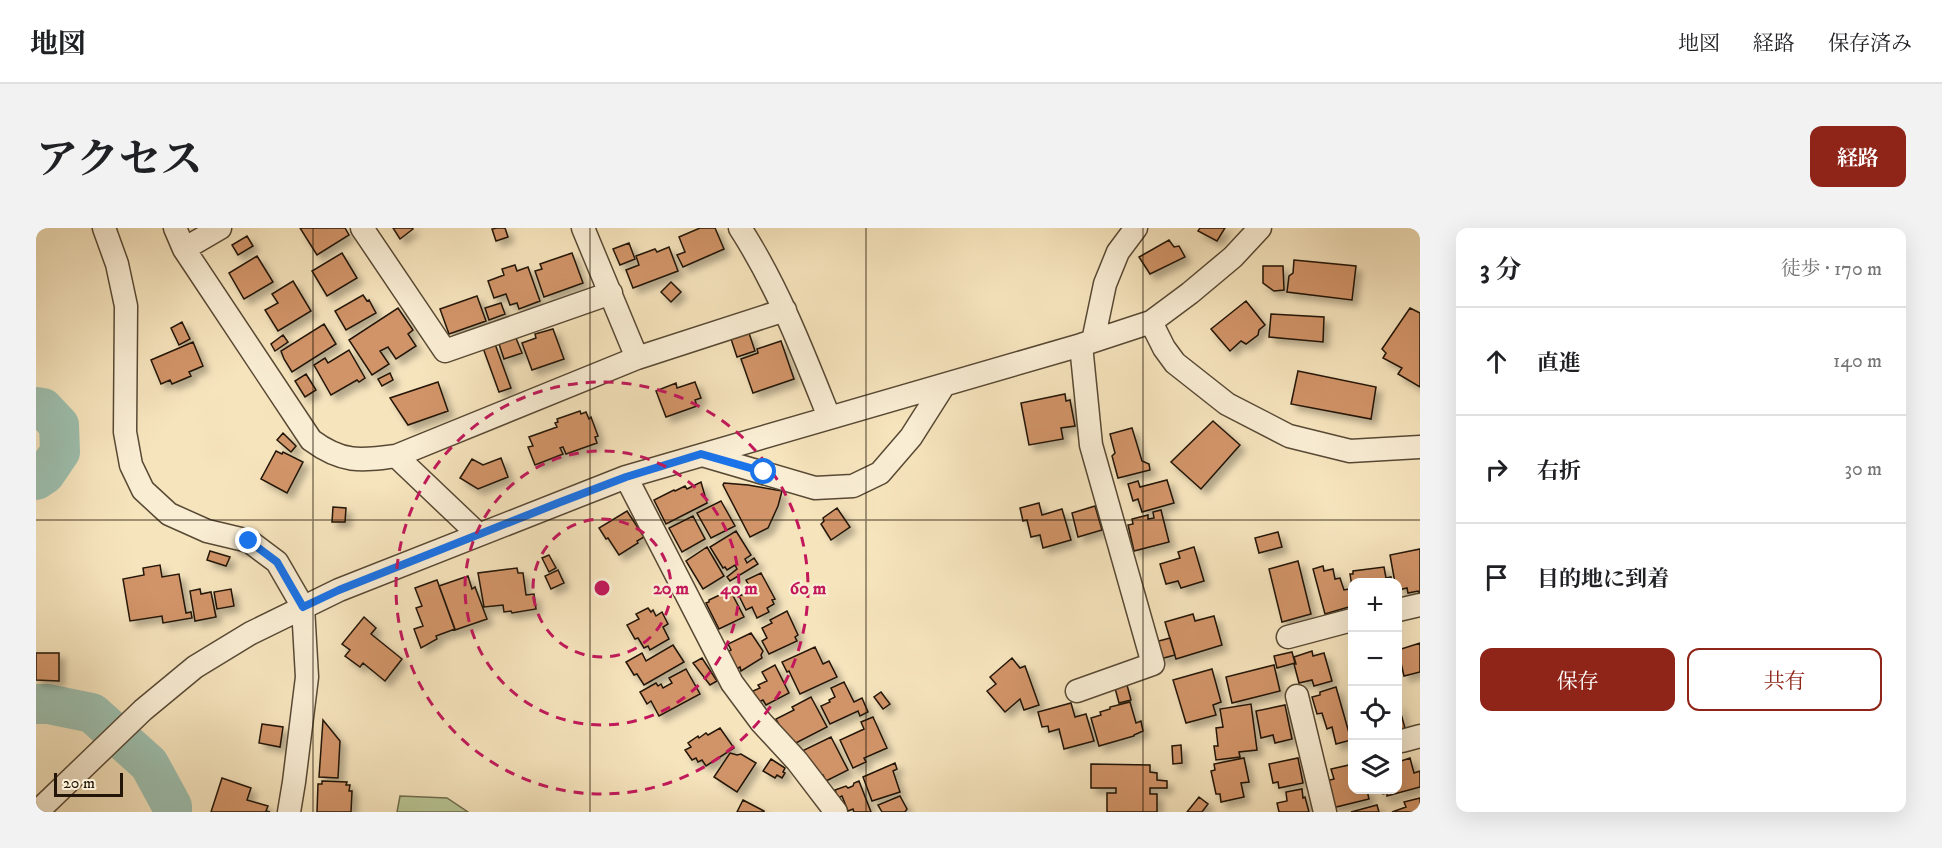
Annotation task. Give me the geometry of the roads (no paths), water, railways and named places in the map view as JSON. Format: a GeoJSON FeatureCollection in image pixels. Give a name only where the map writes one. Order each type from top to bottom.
{"type":"FeatureCollection","features":[{"type":"Feature","properties":{"kind":"street"},"geometry":{"type":"LineString","coordinates":[[104,228],[117,264],[126,306],[125,432],[131,465],[143,490],[169,514],[207,531],[249,541],[277,562],[303,607],[307,677],[289,812]]}},
{"type":"Feature","properties":{"kind":"street"},"geometry":{"type":"LineString","coordinates":[[175,228],[184,249],[311,440],[328,452],[361,460],[396,456],[637,358],[785,310]]}},
{"type":"Feature","properties":{"kind":"street"},"geometry":{"type":"LineString","coordinates":[[184,249],[220,228]]}},
{"type":"Feature","properties":{"kind":"street"},"geometry":{"type":"LineString","coordinates":[[362,228],[446,351],[611,292]]}},
{"type":"Feature","properties":{"kind":"street"},"geometry":{"type":"LineString","coordinates":[[583,228],[637,358]]}},
{"type":"Feature","properties":{"kind":"street"},"geometry":{"type":"LineString","coordinates":[[740,228],[760,259],[785,310],[829,417]]}},
{"type":"Feature","properties":{"kind":"street"},"geometry":{"type":"LineString","coordinates":[[1077,691],[1153,664],[1091,445],[1087,343],[1105,284],[1118,252],[1136,228]]}},
{"type":"Feature","properties":{"kind":"street"},"geometry":{"type":"LineString","coordinates":[[36,812],[142,710],[195,667],[251,633],[303,607],[339,590],[478,534],[626,477],[1087,343],[1151,322],[1224,264],[1260,228]]}},
{"type":"Feature","properties":{"kind":"street"},"geometry":{"type":"LineString","coordinates":[[1151,322],[1164,348],[1175,363],[1227,404],[1289,436],[1350,451],[1420,447]]}},
{"type":"Feature","properties":{"kind":"street"},"geometry":{"type":"LineString","coordinates":[[701,454],[815,488],[853,486],[880,473],[911,436],[944,384]]}},
{"type":"Feature","properties":{"kind":"street"},"geometry":{"type":"LineString","coordinates":[[396,456],[478,534]]}},
{"type":"Feature","properties":{"kind":"street"},"geometry":{"type":"LineString","coordinates":[[626,477],[732,683],[761,722],[797,760],[836,812]]}},
{"type":"Feature","properties":{"kind":"street"},"geometry":{"type":"LineString","coordinates":[[1402,609],[1420,605]]}},
{"type":"Feature","properties":{"kind":"street"},"geometry":{"type":"LineString","coordinates":[[1288,636],[1348,621]]}},
{"type":"Feature","properties":{"kind":"street"},"geometry":{"type":"LineString","coordinates":[[1297,696],[1325,812]]}},
{"type":"Feature","properties":{"kind":"waterway"},"geometry":{"type":"LineString","coordinates":[[36,407],[43,408],[59,425],[60,452],[45,474],[36,480]]}},
{"type":"Feature","properties":{"kind":"waterway"},"geometry":{"type":"LineString","coordinates":[[36,704],[48,704],[92,713],[149,764],[172,806],[172,812]]}}]}
